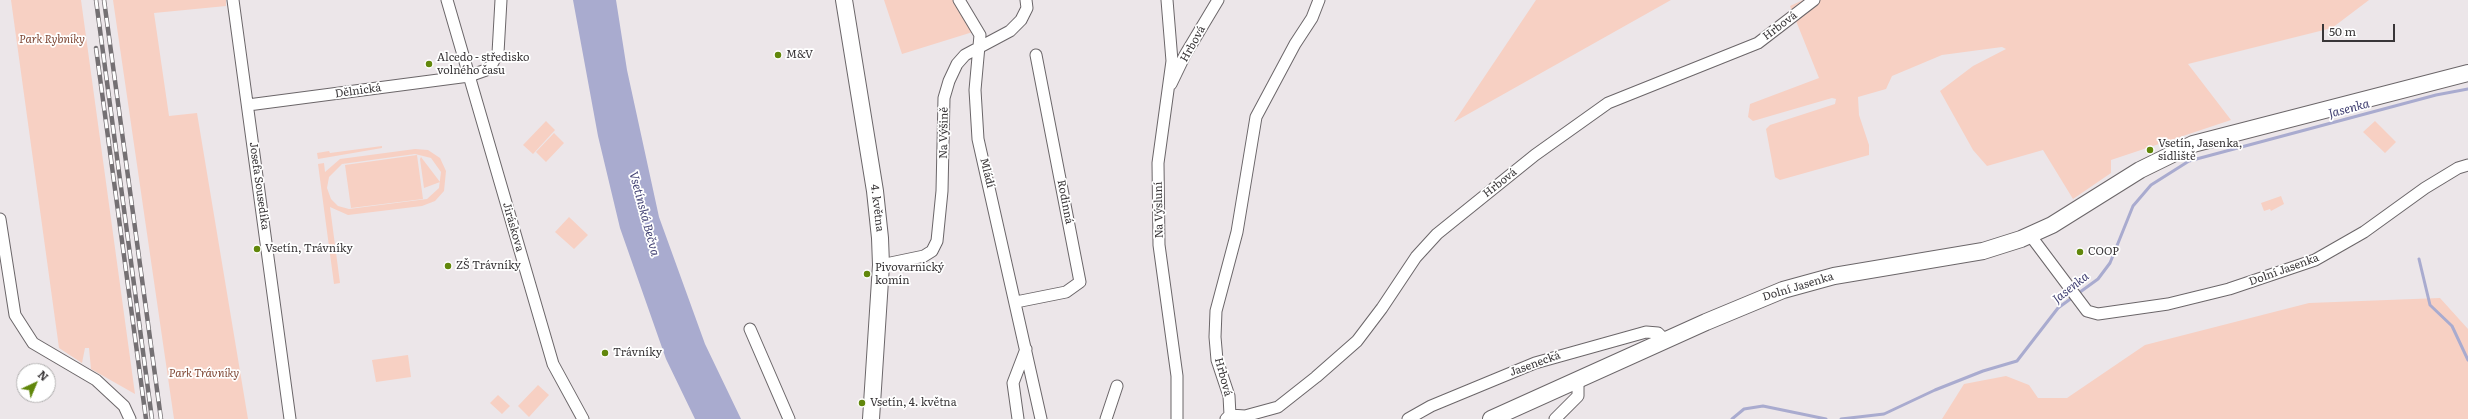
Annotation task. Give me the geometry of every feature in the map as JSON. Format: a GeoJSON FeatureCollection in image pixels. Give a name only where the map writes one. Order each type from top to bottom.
{"type":"FeatureCollection","features":[{"type":"Feature","properties":{"kind":"street","name":"Josefa Sousedíka"},"geometry":{"type":"LineString","coordinates":[[233,0],[290,419]]}},
{"type":"Feature","properties":{"kind":"street","name":"Jiráskova"},"geometry":{"type":"LineString","coordinates":[[447,0],[553,364],[583,419]]}},
{"type":"Feature","properties":{"kind":"street"},"geometry":{"type":"LineString","coordinates":[[469,76],[486,70],[491,66],[498,53],[501,0]]}},
{"type":"Feature","properties":{"kind":"street","name":"4. května"},"geometry":{"type":"LineString","coordinates":[[844,0],[875,191],[881,265],[871,419]]}},
{"type":"Feature","properties":{"kind":"street","name":"Mládí"},"geometry":{"type":"LineString","coordinates":[[959,0],[980,35],[981,48],[975,90],[978,139],[1016,302],[1041,419]]}},
{"type":"Feature","properties":{"kind":"street","name":"Na Výšině"},"geometry":{"type":"LineString","coordinates":[[881,265],[924,256],[932,250],[937,241],[942,191],[944,98],[958,64],[965,56],[1010,31],[1022,20],[1027,8],[1026,0]]}},
{"type":"Feature","properties":{"kind":"street","name":"Na Výsluní"},"geometry":{"type":"LineString","coordinates":[[1166,0],[1172,60],[1158,163],[1159,245],[1177,376],[1177,419]]}},
{"type":"Feature","properties":{"kind":"street","name":"Hrbová"},"geometry":{"type":"LineString","coordinates":[[1169,88],[1184,55],[1218,0]]}},
{"type":"Feature","properties":{"kind":"street","name":"Hrbová"},"geometry":{"type":"LineString","coordinates":[[1319,0],[1312,18],[1295,44],[1256,117],[1237,232],[1216,311],[1215,337],[1217,360],[1229,396],[1228,417],[1245,416],[1278,407],[1316,377],[1357,341],[1382,308],[1416,257],[1437,234],[1535,155],[1608,104],[1758,43],[1814,0]]}},
{"type":"Feature","properties":{"kind":"street","name":"Rodinná"},"geometry":{"type":"LineString","coordinates":[[1016,302],[1066,292],[1080,282],[1036,55]]}},
{"type":"Feature","properties":{"kind":"street","name":"Dolní Jasenka"},"geometry":{"type":"LineString","coordinates":[[1491,419],[1763,297],[1813,281],[1983,251],[2030,235],[2058,221],[2152,163],[2181,149],[2208,140],[2468,73]]}},
{"type":"Feature","properties":{"kind":"street","name":"Dělnická"},"geometry":{"type":"LineString","coordinates":[[248,105],[469,76]]}},
{"type":"Feature","properties":{"kind":"street","name":"Dolní Jasenka"},"geometry":{"type":"LineString","coordinates":[[2030,235],[2080,305],[2086,311],[2098,314],[2168,304],[2229,289],[2315,260],[2364,232],[2425,188],[2458,168],[2468,165]]}},
{"type":"Feature","properties":{"kind":"street"},"geometry":{"type":"LineString","coordinates":[[0,219],[14,315],[33,343],[96,380],[124,406],[130,419]]}},
{"type":"Feature","properties":{"kind":"street"},"geometry":{"type":"LineString","coordinates":[[750,329],[789,419]]}},
{"type":"Feature","properties":{"kind":"street","name":"Jasenecká"},"geometry":{"type":"LineString","coordinates":[[1408,419],[1431,406],[1535,363],[1646,332],[1658,334],[1665,340]]}},
{"type":"Feature","properties":{"kind":"street"},"geometry":{"type":"LineString","coordinates":[[1018,419],[1013,383],[1026,349]]}},
{"type":"Feature","properties":{"kind":"street"},"geometry":{"type":"LineString","coordinates":[[1555,419],[1578,396],[1578,379]]}},
{"type":"Feature","properties":{"kind":"street"},"geometry":{"type":"LineString","coordinates":[[1106,419],[1117,386]]}},
{"type":"Feature","properties":{"kind":"green space","name":"Park Rybníky"},"geometry":{"type":"Polygon","coordinates":[[[11,0],[81,0],[135,394],[91,369],[89,348],[85,348],[82,363],[59,348],[11,0]]]}},
{"type":"Feature","properties":{"kind":"green space","name":"Park Trávníky"},"geometry":{"type":"Polygon","coordinates":[[[113,0],[226,0],[226,6],[154,13],[169,116],[197,113],[248,419],[174,419],[113,0]]]}},
{"type":"Feature","properties":{"kind":"green space"},"geometry":{"type":"Polygon","coordinates":[[[884,0],[962,0],[976,31],[902,54],[884,0]]]}},
{"type":"Feature","properties":{"kind":"green space"},"geometry":{"type":"Polygon","coordinates":[[[1536,0],[1671,0],[1454,122],[1536,0]]]}},
{"type":"Feature","properties":{"kind":"green space"},"geometry":{"type":"Polygon","coordinates":[[[1803,0],[2369,0],[2332,28],[2188,64],[2231,120],[2111,160],[2111,173],[2073,199],[2043,150],[1987,166],[1973,150],[1940,91],[1973,66],[2006,49],[2002,47],[1942,55],[1892,76],[1886,89],[1858,97],[1859,115],[1869,145],[1869,155],[1780,180],[1775,177],[1766,129],[1770,125],[1835,104],[1836,99],[1832,98],[1753,121],[1748,117],[1750,104],[1819,78],[1790,6],[1803,0]]]}},
{"type":"Feature","properties":{"kind":"green space"},"geometry":{"type":"Polygon","coordinates":[[[546,121],[555,130],[533,154],[523,145],[546,121]]]}},
{"type":"Feature","properties":{"kind":"green space"},"geometry":{"type":"Polygon","coordinates":[[[2375,121],[2396,142],[2385,153],[2363,132],[2375,121]]]}},
{"type":"Feature","properties":{"kind":"green space"},"geometry":{"type":"Polygon","coordinates":[[[554,133],[564,143],[546,162],[536,152],[554,133]]]}},
{"type":"Feature","properties":{"kind":"green space"},"geometry":{"type":"Polygon","coordinates":[[[382,146],[382,148],[318,159],[317,153],[329,151],[330,153],[382,146]]]}},
{"type":"Feature","properties":{"kind":"green space"},"geometry":{"type":"Polygon","coordinates":[[[415,149],[428,150],[440,158],[446,171],[444,191],[435,201],[422,206],[348,215],[330,207],[340,283],[334,284],[318,164],[324,163],[325,172],[340,159],[415,149]],[[415,154],[342,164],[329,177],[327,188],[331,199],[338,206],[349,209],[427,199],[439,188],[441,172],[431,158],[415,154]]]}},
{"type":"Feature","properties":{"kind":"green space"},"geometry":{"type":"Polygon","coordinates":[[[417,155],[423,199],[351,208],[345,165],[417,155]]]}},
{"type":"Feature","properties":{"kind":"green space"},"geometry":{"type":"Polygon","coordinates":[[[421,157],[440,182],[424,188],[421,157]]]}},
{"type":"Feature","properties":{"kind":"green space"},"geometry":{"type":"Polygon","coordinates":[[[2281,196],[2284,204],[2271,211],[2270,209],[2264,211],[2261,203],[2281,196]]]}},
{"type":"Feature","properties":{"kind":"green space"},"geometry":{"type":"Polygon","coordinates":[[[569,217],[588,235],[574,249],[555,232],[569,217]]]}},
{"type":"Feature","properties":{"kind":"green space"},"geometry":{"type":"Polygon","coordinates":[[[2440,298],[2468,329],[2468,419],[1942,419],[1964,384],[2006,376],[2029,385],[2038,398],[2067,398],[2145,345],[2309,303],[2440,298]]]}},
{"type":"Feature","properties":{"kind":"green space"},"geometry":{"type":"Polygon","coordinates":[[[408,355],[411,377],[376,382],[372,360],[408,355]]]}},
{"type":"Feature","properties":{"kind":"green space"},"geometry":{"type":"Polygon","coordinates":[[[538,385],[549,395],[529,417],[518,406],[538,385]]]}},
{"type":"Feature","properties":{"kind":"green space"},"geometry":{"type":"Polygon","coordinates":[[[498,395],[510,406],[502,414],[490,403],[498,395]]]}},
{"type":"Feature","properties":{"kind":"water","name":"Vsetínská Bečva"},"geometry":{"type":"Polygon","coordinates":[[[573,0],[616,0],[627,70],[659,217],[705,344],[741,419],[695,419],[666,359],[620,228],[598,136],[573,0]]]}},
{"type":"Feature","properties":{"kind":"waterway","name":"Jasenka"},"geometry":{"type":"LineString","coordinates":[[1841,419],[1884,414],[1935,390],[1983,371],[2017,361],[2058,308],[2098,279],[2110,263],[2133,206],[2151,185],[2189,161],[2436,95],[2468,89]]}},
{"type":"Feature","properties":{"kind":"waterway"},"geometry":{"type":"LineString","coordinates":[[2419,259],[2430,305],[2452,326],[2468,360]]}},
{"type":"Feature","properties":{"kind":"waterway","name":"Jasenka"},"geometry":{"type":"LineString","coordinates":[[1732,419],[1744,409],[1763,406],[1826,419]]}},
{"type":"Feature","properties":{"kind":"railway"},"geometry":{"type":"LineString","coordinates":[[96,0],[152,419]]}},
{"type":"Feature","properties":{"kind":"railway"},"geometry":{"type":"LineString","coordinates":[[104,0],[161,419]]}},
{"type":"Feature","properties":{"kind":"railway"},"geometry":{"type":"LineString","coordinates":[[96,48],[146,419]]}},
{"type":"Feature","properties":{"kind":"place","name":"M&V"},"geometry":{"type":"Point","coordinates":[778,55]}},
{"type":"Feature","properties":{"kind":"place","name":"Alcedo - středisko volného času"},"geometry":{"type":"Point","coordinates":[429,64]}},
{"type":"Feature","properties":{"kind":"place","name":"Vsetín, Jasenka, sídliště"},"geometry":{"type":"Point","coordinates":[2150,150]}},
{"type":"Feature","properties":{"kind":"place","name":"Vsetín, Trávníky"},"geometry":{"type":"Point","coordinates":[257,249]}},
{"type":"Feature","properties":{"kind":"place","name":"COOP"},"geometry":{"type":"Point","coordinates":[2080,252]}},
{"type":"Feature","properties":{"kind":"place","name":"ZŠ Trávníky"},"geometry":{"type":"Point","coordinates":[448,266]}},
{"type":"Feature","properties":{"kind":"place","name":"Pivovarnický komín"},"geometry":{"type":"Point","coordinates":[867,274]}},
{"type":"Feature","properties":{"kind":"place","name":"Trávníky"},"geometry":{"type":"Point","coordinates":[605,353]}},
{"type":"Feature","properties":{"kind":"place","name":"Vsetín, 4. května"},"geometry":{"type":"Point","coordinates":[862,403]}}]}
